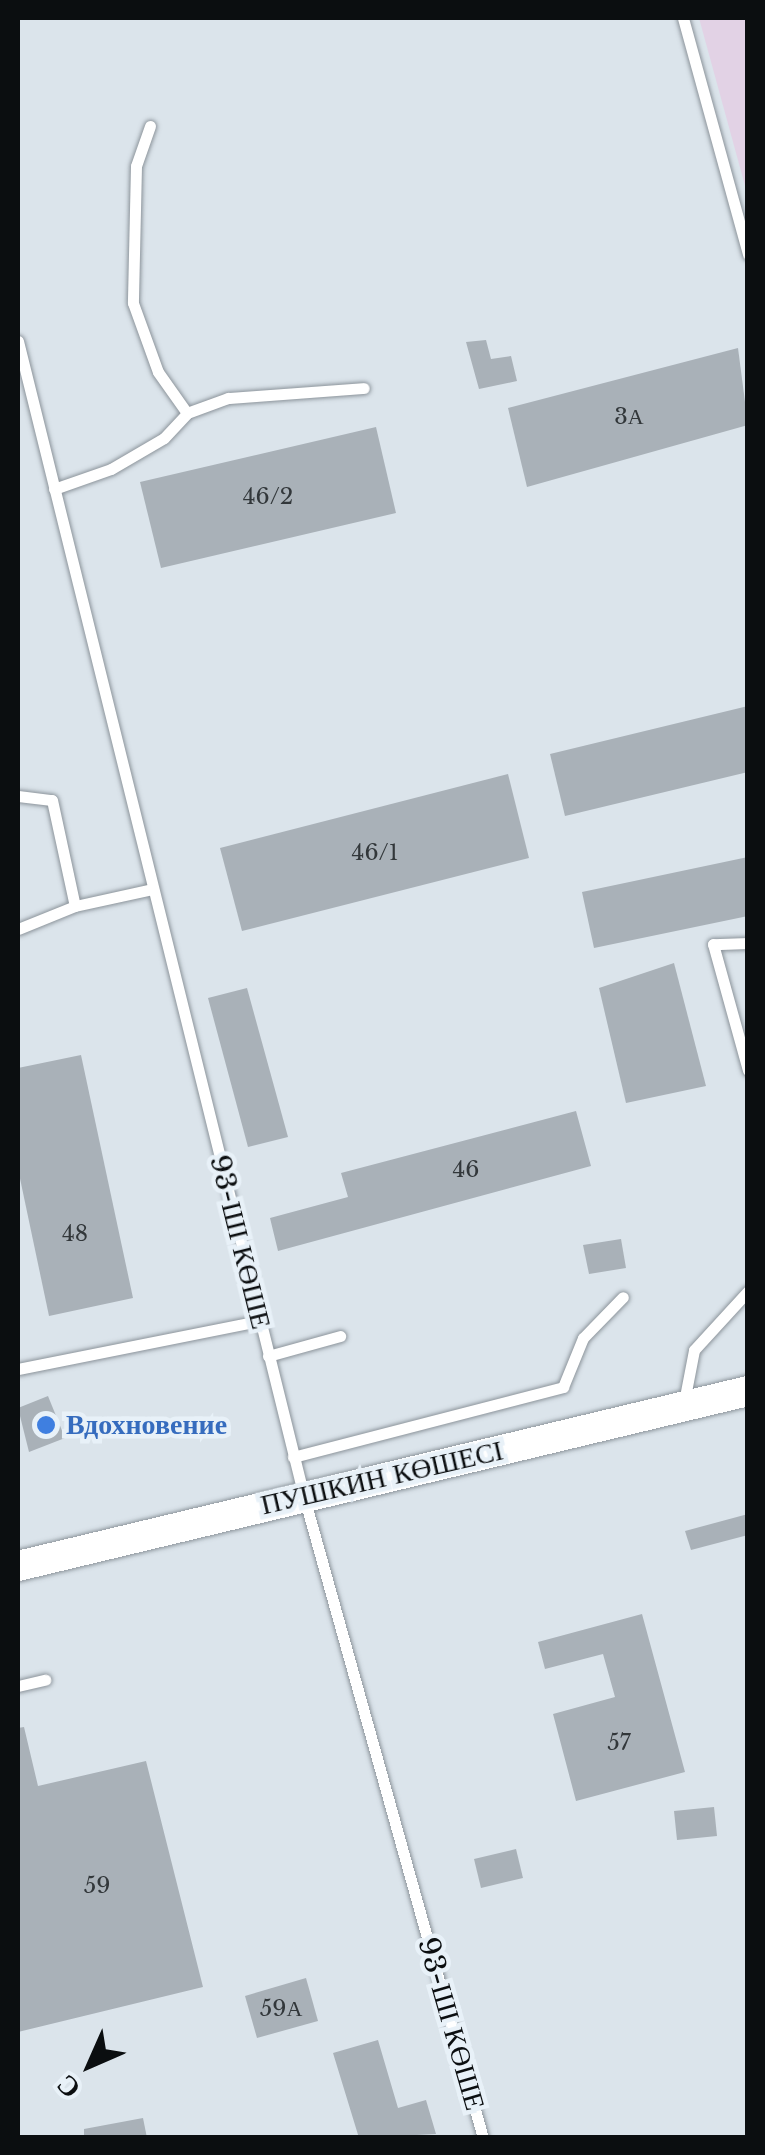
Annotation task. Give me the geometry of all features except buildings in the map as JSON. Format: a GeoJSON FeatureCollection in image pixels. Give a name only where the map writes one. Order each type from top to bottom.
{"type":"FeatureCollection","features":[{"type":"Feature","properties":{"kind":"main road","name":"ПУШКИН КӨШЕСІ"},"geometry":{"type":"LineString","coordinates":[[18,1566],[748,1391]]}},
{"type":"Feature","properties":{"kind":"lane"},"geometry":{"type":"LineString","coordinates":[[683,18],[748,254]]}},
{"type":"Feature","properties":{"kind":"lane"},"geometry":{"type":"LineString","coordinates":[[150,126],[136,166],[133,303],[158,372],[187,413]]}},
{"type":"Feature","properties":{"kind":"lane","name":"93-ШІ КӨШЕ"},"geometry":{"type":"LineString","coordinates":[[18,341],[293,1456],[483,2138]]}},
{"type":"Feature","properties":{"kind":"lane"},"geometry":{"type":"LineString","coordinates":[[54,489],[111,469],[164,438],[187,413],[228,398],[364,388]]}},
{"type":"Feature","properties":{"kind":"lane"},"geometry":{"type":"LineString","coordinates":[[18,796],[52,800],[76,906]]}},
{"type":"Feature","properties":{"kind":"lane"},"geometry":{"type":"LineString","coordinates":[[18,929],[76,906],[153,889]]}},
{"type":"Feature","properties":{"kind":"lane"},"geometry":{"type":"LineString","coordinates":[[748,943],[712,944],[748,1070]]}},
{"type":"Feature","properties":{"kind":"lane"},"geometry":{"type":"LineString","coordinates":[[683,1406],[694,1350],[748,1292]]}},
{"type":"Feature","properties":{"kind":"lane"},"geometry":{"type":"LineString","coordinates":[[293,1456],[563,1387],[583,1338],[624,1298]]}},
{"type":"Feature","properties":{"kind":"lane"},"geometry":{"type":"LineString","coordinates":[[18,1369],[259,1320]]}},
{"type":"Feature","properties":{"kind":"lane"},"geometry":{"type":"LineString","coordinates":[[268,1356],[340,1336]]}},
{"type":"Feature","properties":{"kind":"lane"},"geometry":{"type":"LineString","coordinates":[[18,1686],[45,1680]]}},
{"type":"Feature","properties":{"kind":"shaded area"},"geometry":{"type":"Polygon","coordinates":[[[699,18],[747,18],[747,193],[699,18]]]}},
{"type":"Feature","properties":{"kind":"place","name":"Вдохновение"},"geometry":{"type":"Point","coordinates":[46,1425]}}]}
